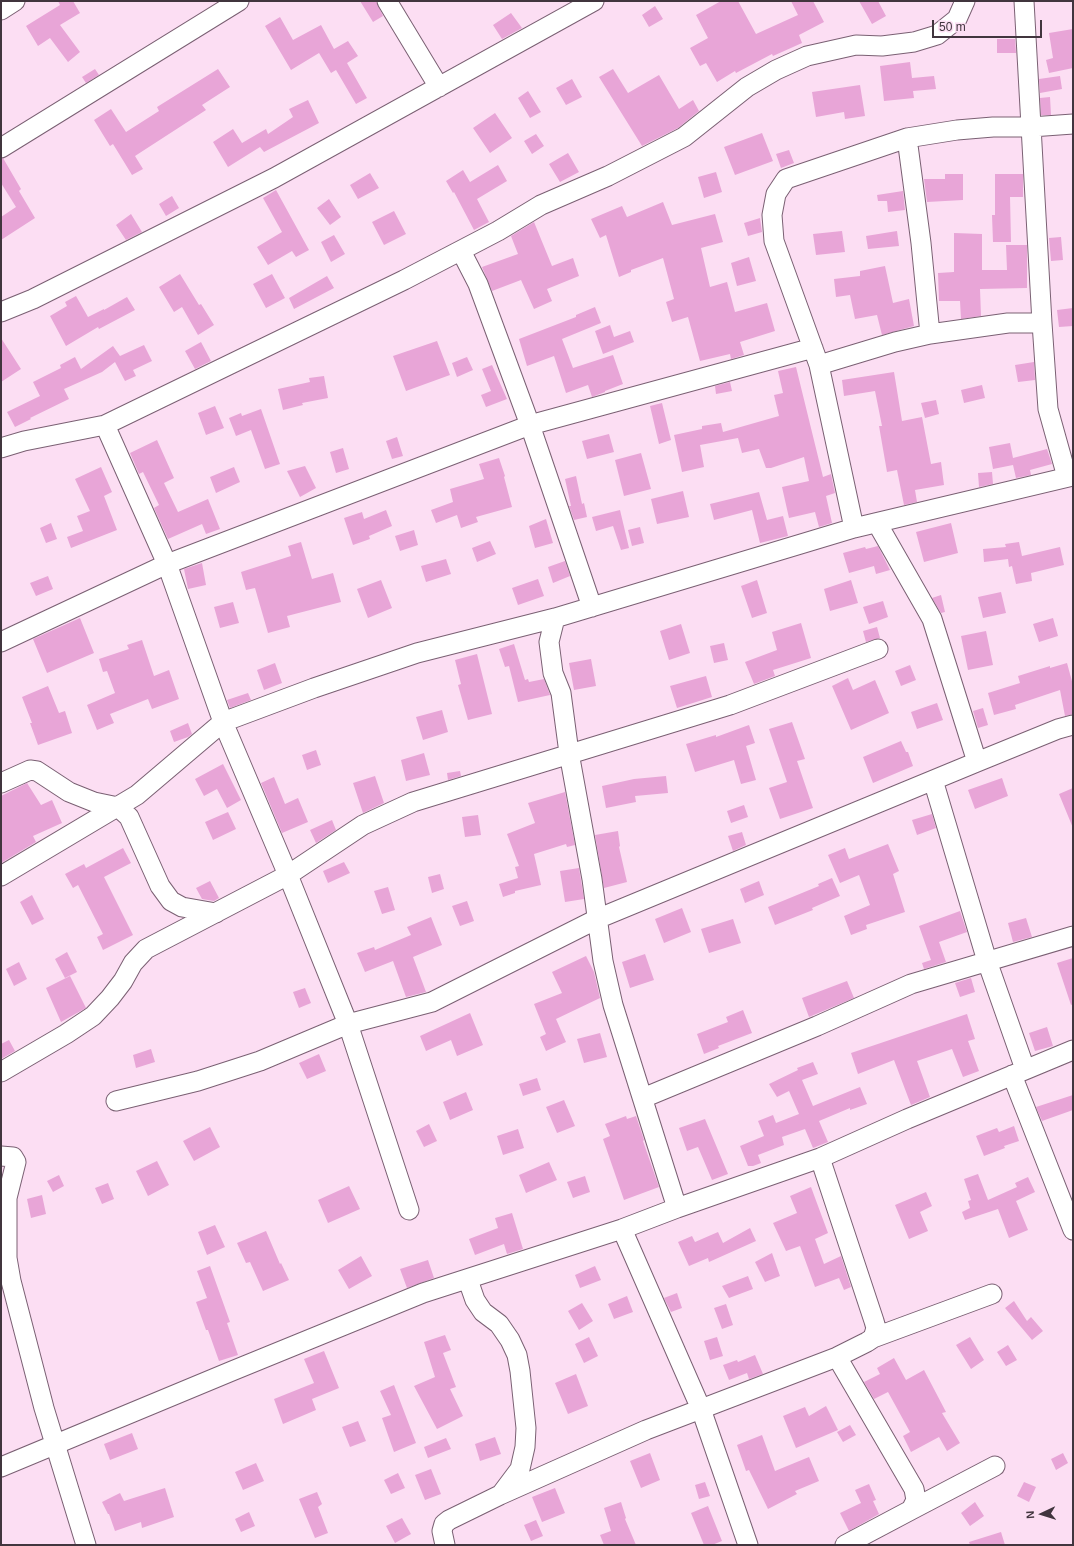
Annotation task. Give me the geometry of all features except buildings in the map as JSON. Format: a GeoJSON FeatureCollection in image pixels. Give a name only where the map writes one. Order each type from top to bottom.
{"type":"FeatureCollection","features":[{"type":"Feature","properties":{"kind":"street"},"geometry":{"type":"LineString","coordinates":[[1,10],[15,1]]}},
{"type":"Feature","properties":{"kind":"street"},"geometry":{"type":"LineString","coordinates":[[1,148],[238,1]]}},
{"type":"Feature","properties":{"kind":"street"},"geometry":{"type":"LineString","coordinates":[[387,1],[440,87]]}},
{"type":"Feature","properties":{"kind":"street"},"geometry":{"type":"LineString","coordinates":[[1,312],[33,299],[274,178],[594,1]]}},
{"type":"Feature","properties":{"kind":"street"},"geometry":{"type":"LineString","coordinates":[[1,448],[24,441],[105,425],[397,284],[461,251],[541,205],[608,176],[684,138],[747,87],[776,70],[807,56],[856,45],[882,46],[914,42],[937,35],[957,19],[966,1]]}},
{"type":"Feature","properties":{"kind":"street"},"geometry":{"type":"LineString","coordinates":[[1,876],[137,795],[223,722],[314,688],[417,653],[555,618],[854,528],[1070,477],[1048,409],[1024,1]]}},
{"type":"Feature","properties":{"kind":"street"},"geometry":{"type":"LineString","coordinates":[[854,528],[816,356],[774,241],[772,216],[776,194],[786,179],[907,138],[957,130],[992,127],[1031,127],[1073,124]]}},
{"type":"Feature","properties":{"kind":"street"},"geometry":{"type":"LineString","coordinates":[[907,138],[921,243],[930,334]]}},
{"type":"Feature","properties":{"kind":"street"},"geometry":{"type":"LineString","coordinates":[[461,251],[478,284],[530,425],[592,607]]}},
{"type":"Feature","properties":{"kind":"street"},"geometry":{"type":"LineString","coordinates":[[1,642],[167,564],[530,425],[816,356],[895,342],[930,334],[1008,323],[1042,322]]}},
{"type":"Feature","properties":{"kind":"street"},"geometry":{"type":"LineString","coordinates":[[105,425],[167,564],[223,722],[288,875],[348,1024],[409,1210]]}},
{"type":"Feature","properties":{"kind":"street"},"geometry":{"type":"LineString","coordinates":[[877,522],[932,619],[978,762]]}},
{"type":"Feature","properties":{"kind":"street"},"geometry":{"type":"LineString","coordinates":[[555,618],[550,642],[553,673],[561,693],[569,753],[592,879],[603,961],[613,1005],[677,1208]]}},
{"type":"Feature","properties":{"kind":"street"},"geometry":{"type":"LineString","coordinates":[[1,1072],[66,1034],[93,1016],[110,998],[123,981],[133,963],[146,949],[288,875],[364,825],[414,802],[569,753],[730,705],[878,649]]}},
{"type":"Feature","properties":{"kind":"street"},"geometry":{"type":"LineString","coordinates":[[116,1101],[198,1081],[253,1063],[348,1024],[432,1002],[597,919],[1058,729],[1073,725]]}},
{"type":"Feature","properties":{"kind":"street"},"geometry":{"type":"LineString","coordinates":[[1,783],[30,770],[37,772],[69,792],[94,802],[118,807],[129,816],[160,886],[171,901],[182,907],[216,913]]}},
{"type":"Feature","properties":{"kind":"street"},"geometry":{"type":"LineString","coordinates":[[933,780],[1019,1072],[1073,1230]]}},
{"type":"Feature","properties":{"kind":"street"},"geometry":{"type":"LineString","coordinates":[[643,1098],[817,1026],[911,984],[1073,936]]}},
{"type":"Feature","properties":{"kind":"street"},"geometry":{"type":"LineString","coordinates":[[1,1467],[232,1371],[423,1294],[622,1230],[677,1208],[820,1158],[907,1119],[1073,1050]]}},
{"type":"Feature","properties":{"kind":"street"},"geometry":{"type":"LineString","coordinates":[[1,1156],[13,1157],[16,1162],[7,1198],[7,1258],[11,1281],[44,1408],[86,1545]]}},
{"type":"Feature","properties":{"kind":"street"},"geometry":{"type":"LineString","coordinates":[[820,1158],[874,1321],[876,1328],[873,1338]]}},
{"type":"Feature","properties":{"kind":"street"},"geometry":{"type":"LineString","coordinates":[[622,1230],[701,1409],[748,1545]]}},
{"type":"Feature","properties":{"kind":"street"},"geometry":{"type":"LineString","coordinates":[[468,1280],[475,1300],[483,1312],[499,1324],[510,1340],[517,1355],[520,1371],[526,1428],[525,1447],[520,1468],[500,1495]]}},
{"type":"Feature","properties":{"kind":"street"},"geometry":{"type":"LineString","coordinates":[[445,1545],[442,1531],[444,1524],[449,1520],[500,1495],[646,1430],[837,1357],[873,1338],[992,1294]]}},
{"type":"Feature","properties":{"kind":"street"},"geometry":{"type":"LineString","coordinates":[[837,1357],[914,1489],[916,1500],[911,1510]]}},
{"type":"Feature","properties":{"kind":"street"},"geometry":{"type":"LineString","coordinates":[[845,1545],[995,1466]]}}]}
